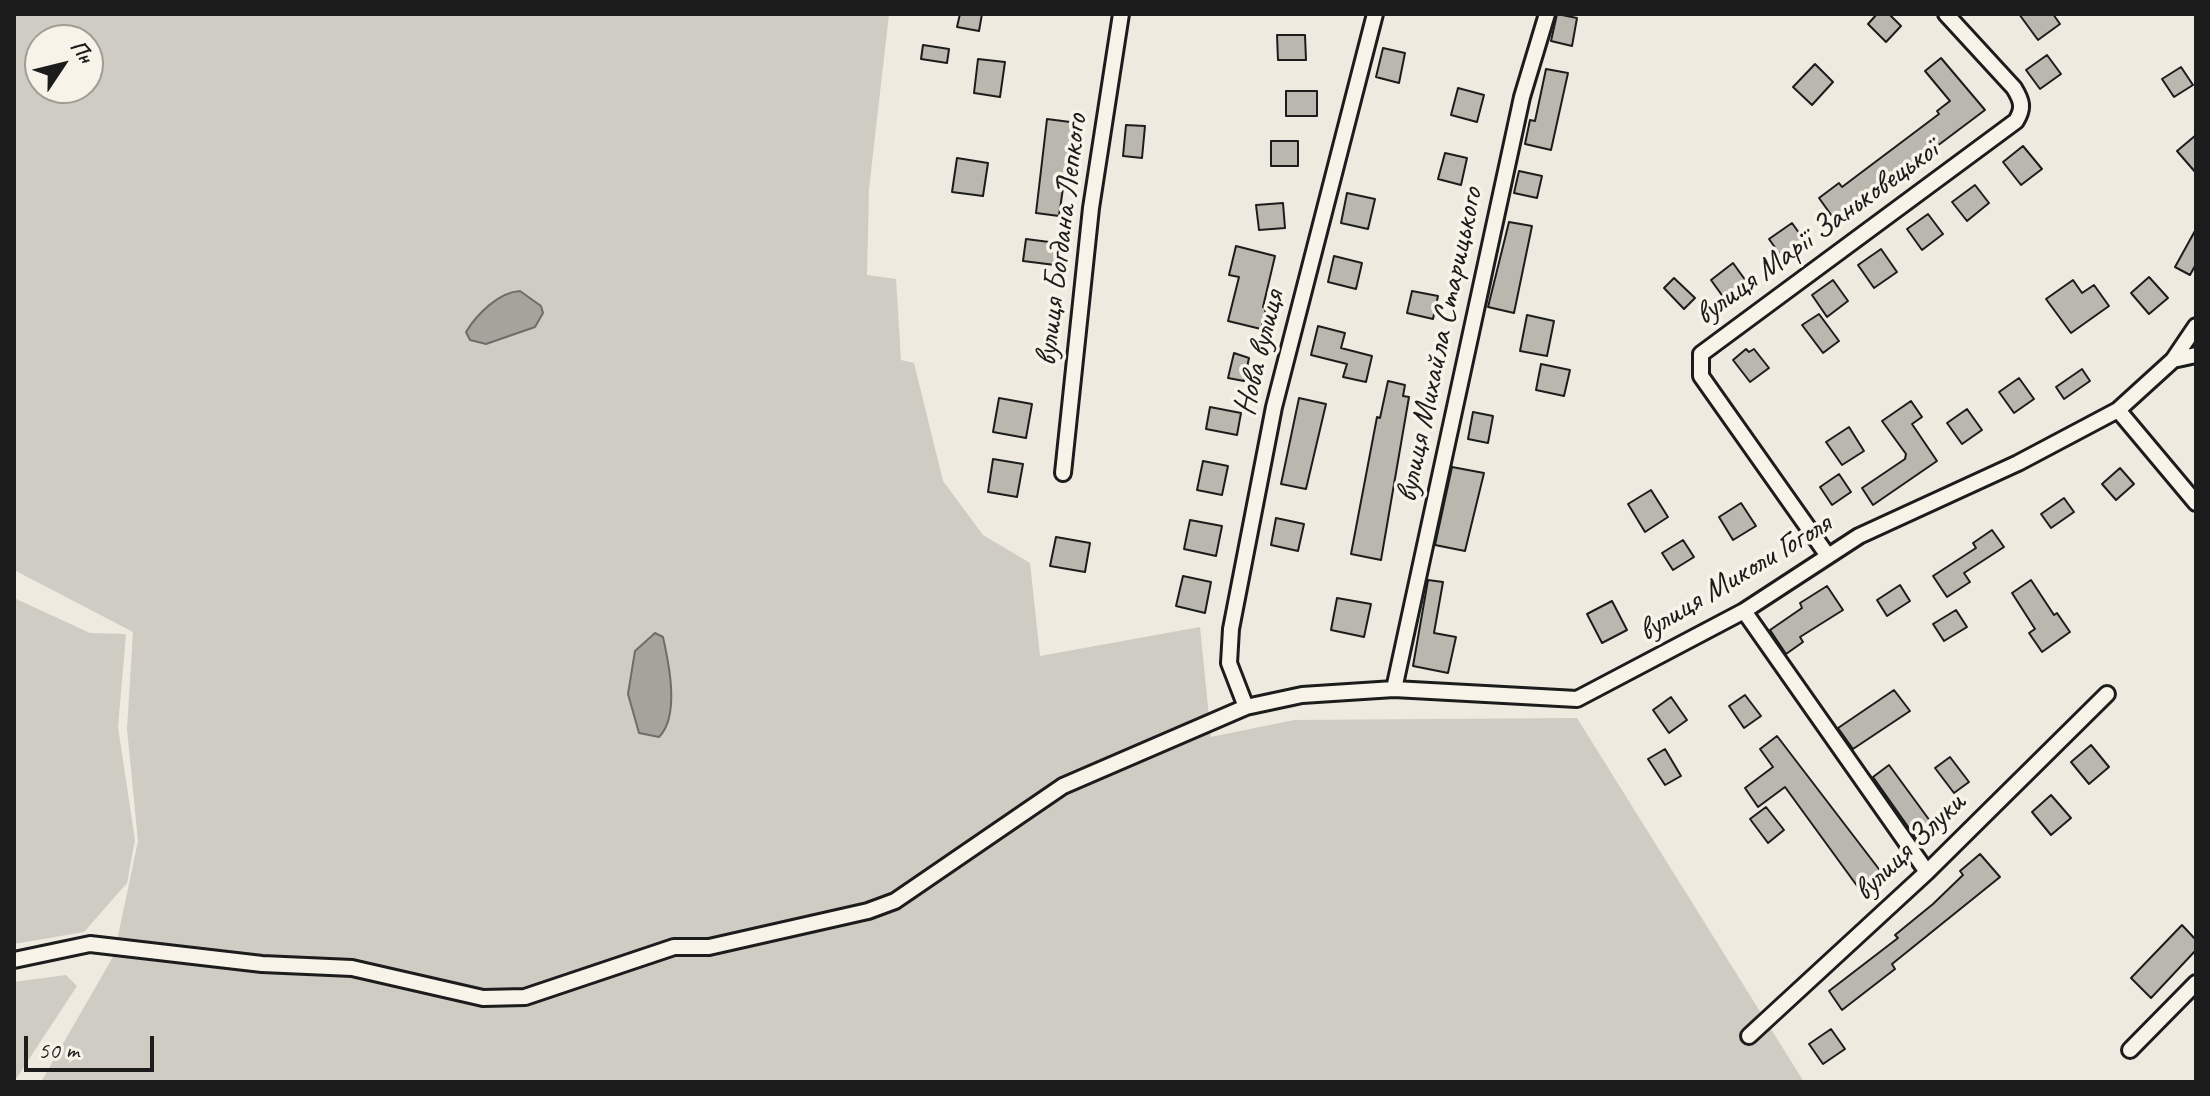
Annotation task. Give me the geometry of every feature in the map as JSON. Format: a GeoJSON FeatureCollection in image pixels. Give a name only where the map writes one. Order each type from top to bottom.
{"type":"FeatureCollection","features":[{"type":"Feature","properties":{"kind":"street","name":"вулиця Богдана Лепкого"},"geometry":{"type":"LineString","coordinates":[[1063,473],[1091,208],[1121,14]]}},
{"type":"Feature","properties":{"kind":"street","name":"Нова вулиця"},"geometry":{"type":"LineString","coordinates":[[1246,707],[1229,663],[1231,629],[1274,407],[1375,14]]}},
{"type":"Feature","properties":{"kind":"street","name":"вулиця Михайла Старицького"},"geometry":{"type":"LineString","coordinates":[[1394,689],[1522,97],[1547,14]]}},
{"type":"Feature","properties":{"kind":"street","name":"вулиця Марії Заньковецької"},"geometry":{"type":"LineString","coordinates":[[1828,556],[1701,376],[1701,354],[2016,121],[2021,112],[2021,99],[2014,88],[1946,14]]}},
{"type":"Feature","properties":{"kind":"street","name":"вулиця Миколи Гоголя"},"geometry":{"type":"LineString","coordinates":[[14,960],[90,944],[262,964],[352,968],[483,998],[525,997],[674,947],[709,947],[868,911],[895,901],[1063,786],[1246,707],[1302,695],[1394,689],[1577,699],[1744,611],[1859,536],[2018,463],[2118,410],[2173,360],[2196,326]]}},
{"type":"Feature","properties":{"kind":"street"},"geometry":{"type":"LineString","coordinates":[[2173,360],[2196,355]]}},
{"type":"Feature","properties":{"kind":"street"},"geometry":{"type":"LineString","coordinates":[[2118,410],[2196,503]]}},
{"type":"Feature","properties":{"kind":"street"},"geometry":{"type":"LineString","coordinates":[[1744,611],[1927,872]]}},
{"type":"Feature","properties":{"kind":"street","name":"вулиця Злуки"},"geometry":{"type":"LineString","coordinates":[[1749,1036],[1927,872],[2107,694]]}},
{"type":"Feature","properties":{"kind":"street"},"geometry":{"type":"LineString","coordinates":[[2130,1050],[2196,983]]}},
{"type":"Feature","properties":{"kind":"shaded area"},"geometry":{"type":"Polygon","coordinates":[[[14,14],[889,14],[869,189],[867,275],[896,279],[901,360],[914,363],[943,481],[983,535],[1030,563],[1040,656],[1200,627],[1211,737],[1294,720],[1577,718],[1804,1082],[41,1082],[114,955],[138,841],[127,729],[133,632],[14,570],[14,14]]]}},
{"type":"Feature","properties":{"kind":"shaded area"},"geometry":{"type":"Polygon","coordinates":[[[520,291],[541,306],[543,313],[535,327],[486,344],[470,340],[466,332],[482,311],[504,295],[520,291]]]}},
{"type":"Feature","properties":{"kind":"shaded area"},"geometry":{"type":"Polygon","coordinates":[[[14,598],[90,633],[126,634],[118,727],[135,840],[127,883],[84,932],[14,944],[14,598]]]}},
{"type":"Feature","properties":{"kind":"shaded area"},"geometry":{"type":"Polygon","coordinates":[[[655,633],[663,637],[671,689],[669,716],[659,737],[639,733],[628,694],[635,651],[655,633]]]}},
{"type":"Feature","properties":{"kind":"shaded area"},"geometry":{"type":"Polygon","coordinates":[[[66,975],[77,986],[14,1082],[14,982],[66,975]]]}},
{"type":"Feature","properties":{"kind":"building"},"geometry":{"type":"Polygon","coordinates":[[[960,14],[982,14],[979,31],[957,27],[960,14]]]}},
{"type":"Feature","properties":{"kind":"building"},"geometry":{"type":"Polygon","coordinates":[[[1557,14],[1577,18],[1572,46],[1551,41],[1557,14]]]}},
{"type":"Feature","properties":{"kind":"building"},"geometry":{"type":"Polygon","coordinates":[[[1877,14],[1889,14],[1901,26],[1886,42],[1868,24],[1877,14]]]}},
{"type":"Feature","properties":{"kind":"building"},"geometry":{"type":"Polygon","coordinates":[[[2019,14],[2053,14],[2060,24],[2038,40],[2019,14]]]}},
{"type":"Feature","properties":{"kind":"building"},"geometry":{"type":"Polygon","coordinates":[[[1277,35],[1305,35],[1306,60],[1278,60],[1277,35]]]}},
{"type":"Feature","properties":{"kind":"building"},"geometry":{"type":"Polygon","coordinates":[[[923,45],[949,49],[947,63],[921,59],[923,45]]]}},
{"type":"Feature","properties":{"kind":"building"},"geometry":{"type":"Polygon","coordinates":[[[1383,48],[1405,53],[1399,83],[1376,77],[1383,48]]]}},
{"type":"Feature","properties":{"kind":"building"},"geometry":{"type":"Polygon","coordinates":[[[2047,55],[2061,74],[2040,89],[2026,70],[2047,55]]]}},
{"type":"Feature","properties":{"kind":"building"},"geometry":{"type":"Polygon","coordinates":[[[1941,58],[1985,110],[1856,207],[1859,211],[1839,226],[1819,198],[1839,183],[1842,187],[1939,114],[1937,111],[1950,101],[1925,71],[1941,58]]]}},
{"type":"Feature","properties":{"kind":"building"},"geometry":{"type":"Polygon","coordinates":[[[978,59],[1005,62],[1000,97],[974,93],[978,59]]]}},
{"type":"Feature","properties":{"kind":"building"},"geometry":{"type":"Polygon","coordinates":[[[1815,64],[1833,82],[1812,105],[1793,87],[1815,64]]]}},
{"type":"Feature","properties":{"kind":"building"},"geometry":{"type":"Polygon","coordinates":[[[2181,67],[2193,85],[2174,97],[2162,79],[2181,67]]]}},
{"type":"Feature","properties":{"kind":"building"},"geometry":{"type":"Polygon","coordinates":[[[1546,69],[1568,73],[1551,150],[1525,144],[1530,120],[1535,121],[1546,69]]]}},
{"type":"Feature","properties":{"kind":"building"},"geometry":{"type":"Polygon","coordinates":[[[1458,88],[1484,95],[1477,122],[1451,115],[1458,88]]]}},
{"type":"Feature","properties":{"kind":"building"},"geometry":{"type":"Polygon","coordinates":[[[1286,91],[1317,91],[1317,116],[1286,116],[1286,91]]]}},
{"type":"Feature","properties":{"kind":"building"},"geometry":{"type":"Polygon","coordinates":[[[1047,119],[1078,123],[1074,154],[1068,153],[1059,216],[1036,213],[1047,119]]]}},
{"type":"Feature","properties":{"kind":"building"},"geometry":{"type":"Polygon","coordinates":[[[1126,125],[1145,126],[1142,158],[1123,156],[1126,125]]]}},
{"type":"Feature","properties":{"kind":"building"},"geometry":{"type":"Polygon","coordinates":[[[2196,135],[2196,173],[2177,151],[2196,135]]]}},
{"type":"Feature","properties":{"kind":"building"},"geometry":{"type":"Polygon","coordinates":[[[1271,141],[1298,141],[1298,166],[1271,166],[1271,141]]]}},
{"type":"Feature","properties":{"kind":"building"},"geometry":{"type":"Polygon","coordinates":[[[2023,146],[2042,169],[2021,185],[2003,162],[2023,146]]]}},
{"type":"Feature","properties":{"kind":"building"},"geometry":{"type":"Polygon","coordinates":[[[1445,153],[1467,158],[1461,185],[1438,179],[1445,153]]]}},
{"type":"Feature","properties":{"kind":"building"},"geometry":{"type":"Polygon","coordinates":[[[957,158],[988,163],[983,196],[952,192],[957,158]]]}},
{"type":"Feature","properties":{"kind":"building"},"geometry":{"type":"Polygon","coordinates":[[[1519,171],[1542,176],[1537,198],[1514,193],[1519,171]]]}},
{"type":"Feature","properties":{"kind":"building"},"geometry":{"type":"Polygon","coordinates":[[[1975,185],[1989,203],[1967,221],[1952,202],[1975,185]]]}},
{"type":"Feature","properties":{"kind":"building"},"geometry":{"type":"Polygon","coordinates":[[[1347,193],[1375,199],[1368,229],[1341,223],[1347,193]]]}},
{"type":"Feature","properties":{"kind":"building"},"geometry":{"type":"Polygon","coordinates":[[[1283,203],[1285,228],[1259,230],[1256,205],[1283,203]]]}},
{"type":"Feature","properties":{"kind":"building"},"geometry":{"type":"Polygon","coordinates":[[[1928,214],[1943,234],[1922,250],[1907,229],[1928,214]]]}},
{"type":"Feature","properties":{"kind":"building"},"geometry":{"type":"Polygon","coordinates":[[[1509,222],[1532,226],[1514,313],[1488,307],[1509,222]]]}},
{"type":"Feature","properties":{"kind":"building"},"geometry":{"type":"Polygon","coordinates":[[[1792,223],[1809,247],[1786,263],[1769,239],[1792,223]]]}},
{"type":"Feature","properties":{"kind":"building"},"geometry":{"type":"Polygon","coordinates":[[[2196,229],[2196,264],[2190,275],[2175,267],[2196,229]]]}},
{"type":"Feature","properties":{"kind":"building"},"geometry":{"type":"Polygon","coordinates":[[[1026,239],[1057,243],[1055,265],[1023,261],[1026,239]]]}},
{"type":"Feature","properties":{"kind":"building"},"geometry":{"type":"Polygon","coordinates":[[[1236,246],[1275,256],[1261,329],[1228,321],[1239,277],[1229,275],[1236,246]]]}},
{"type":"Feature","properties":{"kind":"building"},"geometry":{"type":"Polygon","coordinates":[[[1881,249],[1897,272],[1874,288],[1858,265],[1881,249]]]}},
{"type":"Feature","properties":{"kind":"building"},"geometry":{"type":"Polygon","coordinates":[[[1334,256],[1362,263],[1356,289],[1328,282],[1334,256]]]}},
{"type":"Feature","properties":{"kind":"building"},"geometry":{"type":"Polygon","coordinates":[[[1733,263],[1751,288],[1729,305],[1711,280],[1733,263]]]}},
{"type":"Feature","properties":{"kind":"building"},"geometry":{"type":"Polygon","coordinates":[[[2149,277],[2168,298],[2149,314],[2131,293],[2149,277]]]}},
{"type":"Feature","properties":{"kind":"building"},"geometry":{"type":"Polygon","coordinates":[[[1674,278],[1695,298],[1684,309],[1664,288],[1674,278]]]}},
{"type":"Feature","properties":{"kind":"building"},"geometry":{"type":"Polygon","coordinates":[[[1833,280],[1848,301],[1827,317],[1812,295],[1833,280]]]}},
{"type":"Feature","properties":{"kind":"building"},"geometry":{"type":"Polygon","coordinates":[[[2073,280],[2082,293],[2094,285],[2109,306],[2071,333],[2046,299],[2073,280]]]}},
{"type":"Feature","properties":{"kind":"building"},"geometry":{"type":"Polygon","coordinates":[[[1412,291],[1438,296],[1433,319],[1407,313],[1412,291]]]}},
{"type":"Feature","properties":{"kind":"building"},"geometry":{"type":"Polygon","coordinates":[[[1819,314],[1839,341],[1823,353],[1802,325],[1819,314]]]}},
{"type":"Feature","properties":{"kind":"building"},"geometry":{"type":"Polygon","coordinates":[[[1527,315],[1554,321],[1547,356],[1520,351],[1527,315]]]}},
{"type":"Feature","properties":{"kind":"building"},"geometry":{"type":"Polygon","coordinates":[[[1318,326],[1345,333],[1341,348],[1372,356],[1366,382],[1343,377],[1347,364],[1311,355],[1318,326]]]}},
{"type":"Feature","properties":{"kind":"building"},"geometry":{"type":"Polygon","coordinates":[[[1746,349],[1749,352],[1754,349],[1769,368],[1750,382],[1733,360],[1746,349]]]}},
{"type":"Feature","properties":{"kind":"building"},"geometry":{"type":"Polygon","coordinates":[[[1234,353],[1249,358],[1244,381],[1228,378],[1234,353]]]}},
{"type":"Feature","properties":{"kind":"building"},"geometry":{"type":"Polygon","coordinates":[[[1541,364],[1570,370],[1564,396],[1536,390],[1541,364]]]}},
{"type":"Feature","properties":{"kind":"building"},"geometry":{"type":"Polygon","coordinates":[[[2082,369],[2090,381],[2064,399],[2056,387],[2082,369]]]}},
{"type":"Feature","properties":{"kind":"building"},"geometry":{"type":"Polygon","coordinates":[[[2019,378],[2034,399],[2014,413],[1999,392],[2019,378]]]}},
{"type":"Feature","properties":{"kind":"building"},"geometry":{"type":"Polygon","coordinates":[[[1388,381],[1405,385],[1403,396],[1409,397],[1381,560],[1351,554],[1377,417],[1380,418],[1388,381]]]}},
{"type":"Feature","properties":{"kind":"building"},"geometry":{"type":"Polygon","coordinates":[[[999,398],[1032,404],[1026,438],[993,432],[999,398]]]}},
{"type":"Feature","properties":{"kind":"building"},"geometry":{"type":"Polygon","coordinates":[[[1299,398],[1326,404],[1306,489],[1281,484],[1299,398]]]}},
{"type":"Feature","properties":{"kind":"building"},"geometry":{"type":"Polygon","coordinates":[[[1911,401],[1922,417],[1912,424],[1937,461],[1873,505],[1862,488],[1905,459],[1906,454],[1882,421],[1911,401]]]}},
{"type":"Feature","properties":{"kind":"building"},"geometry":{"type":"Polygon","coordinates":[[[1210,407],[1241,413],[1237,435],[1206,429],[1210,407]]]}},
{"type":"Feature","properties":{"kind":"building"},"geometry":{"type":"Polygon","coordinates":[[[1967,409],[1982,430],[1962,444],[1947,423],[1967,409]]]}},
{"type":"Feature","properties":{"kind":"building"},"geometry":{"type":"Polygon","coordinates":[[[1473,412],[1493,416],[1488,443],[1468,439],[1473,412]]]}},
{"type":"Feature","properties":{"kind":"building"},"geometry":{"type":"Polygon","coordinates":[[[1849,427],[1864,451],[1842,465],[1826,442],[1849,427]]]}},
{"type":"Feature","properties":{"kind":"building"},"geometry":{"type":"Polygon","coordinates":[[[993,459],[1023,464],[1017,497],[988,492],[993,459]]]}},
{"type":"Feature","properties":{"kind":"building"},"geometry":{"type":"Polygon","coordinates":[[[1203,461],[1228,466],[1222,495],[1197,490],[1203,461]]]}},
{"type":"Feature","properties":{"kind":"building"},"geometry":{"type":"Polygon","coordinates":[[[1452,467],[1484,473],[1465,551],[1435,545],[1452,467]]]}},
{"type":"Feature","properties":{"kind":"building"},"geometry":{"type":"Polygon","coordinates":[[[2120,468],[2134,484],[2116,500],[2102,484],[2120,468]]]}},
{"type":"Feature","properties":{"kind":"building"},"geometry":{"type":"Polygon","coordinates":[[[1839,474],[1851,492],[1832,505],[1820,487],[1839,474]]]}},
{"type":"Feature","properties":{"kind":"building"},"geometry":{"type":"Polygon","coordinates":[[[1651,490],[1668,517],[1645,532],[1628,504],[1651,490]]]}},
{"type":"Feature","properties":{"kind":"building"},"geometry":{"type":"Polygon","coordinates":[[[2064,498],[2074,512],[2051,528],[2041,514],[2064,498]]]}},
{"type":"Feature","properties":{"kind":"building"},"geometry":{"type":"Polygon","coordinates":[[[1741,503],[1756,526],[1733,540],[1719,517],[1741,503]]]}},
{"type":"Feature","properties":{"kind":"building"},"geometry":{"type":"Polygon","coordinates":[[[1276,518],[1304,524],[1298,551],[1271,545],[1276,518]]]}},
{"type":"Feature","properties":{"kind":"building"},"geometry":{"type":"Polygon","coordinates":[[[1190,520],[1222,526],[1216,556],[1184,549],[1190,520]]]}},
{"type":"Feature","properties":{"kind":"building"},"geometry":{"type":"Polygon","coordinates":[[[1992,530],[2004,547],[1964,573],[1970,582],[1947,597],[1933,576],[1976,548],[1973,543],[1992,530]]]}},
{"type":"Feature","properties":{"kind":"building"},"geometry":{"type":"Polygon","coordinates":[[[1056,537],[1090,543],[1085,572],[1050,566],[1056,537]]]}},
{"type":"Feature","properties":{"kind":"building"},"geometry":{"type":"Polygon","coordinates":[[[1683,540],[1694,557],[1673,570],[1662,553],[1683,540]]]}},
{"type":"Feature","properties":{"kind":"building"},"geometry":{"type":"Polygon","coordinates":[[[1183,576],[1211,582],[1205,613],[1176,606],[1183,576]]]}},
{"type":"Feature","properties":{"kind":"building"},"geometry":{"type":"Polygon","coordinates":[[[1428,580],[1443,582],[1434,633],[1456,637],[1448,673],[1413,666],[1428,580]]]}},
{"type":"Feature","properties":{"kind":"building"},"geometry":{"type":"Polygon","coordinates":[[[2031,580],[2054,615],[2057,613],[2070,632],[2042,652],[2029,633],[2035,629],[2012,593],[2031,580]]]}},
{"type":"Feature","properties":{"kind":"building"},"geometry":{"type":"Polygon","coordinates":[[[1900,585],[1910,601],[1887,616],[1877,600],[1900,585]]]}},
{"type":"Feature","properties":{"kind":"building"},"geometry":{"type":"Polygon","coordinates":[[[1827,586],[1843,610],[1800,637],[1803,642],[1786,654],[1770,630],[1802,608],[1800,603],[1827,586]]]}},
{"type":"Feature","properties":{"kind":"building"},"geometry":{"type":"Polygon","coordinates":[[[1337,598],[1371,604],[1364,637],[1331,630],[1337,598]]]}},
{"type":"Feature","properties":{"kind":"building"},"geometry":{"type":"Polygon","coordinates":[[[1612,601],[1627,630],[1602,643],[1587,614],[1612,601]]]}},
{"type":"Feature","properties":{"kind":"building"},"geometry":{"type":"Polygon","coordinates":[[[1956,610],[1967,627],[1944,641],[1933,624],[1956,610]]]}},
{"type":"Feature","properties":{"kind":"building"},"geometry":{"type":"Polygon","coordinates":[[[1894,690],[1910,711],[1853,749],[1838,728],[1894,690]]]}},
{"type":"Feature","properties":{"kind":"building"},"geometry":{"type":"Polygon","coordinates":[[[1745,695],[1761,716],[1744,728],[1729,706],[1745,695]]]}},
{"type":"Feature","properties":{"kind":"building"},"geometry":{"type":"Polygon","coordinates":[[[1671,697],[1687,720],[1669,733],[1653,710],[1671,697]]]}},
{"type":"Feature","properties":{"kind":"building"},"geometry":{"type":"Polygon","coordinates":[[[1777,736],[1885,877],[1863,894],[1785,787],[1758,807],[1745,788],[1773,767],[1760,749],[1777,736]]]}},
{"type":"Feature","properties":{"kind":"building"},"geometry":{"type":"Polygon","coordinates":[[[2091,745],[2109,767],[2089,784],[2071,762],[2091,745]]]}},
{"type":"Feature","properties":{"kind":"building"},"geometry":{"type":"Polygon","coordinates":[[[1665,749],[1681,776],[1665,785],[1648,759],[1665,749]]]}},
{"type":"Feature","properties":{"kind":"building"},"geometry":{"type":"Polygon","coordinates":[[[1950,757],[1969,782],[1954,793],[1935,768],[1950,757]]]}},
{"type":"Feature","properties":{"kind":"building"},"geometry":{"type":"Polygon","coordinates":[[[1889,765],[1933,825],[1916,838],[1873,777],[1889,765]]]}},
{"type":"Feature","properties":{"kind":"building"},"geometry":{"type":"Polygon","coordinates":[[[2051,795],[2071,818],[2051,835],[2032,812],[2051,795]]]}},
{"type":"Feature","properties":{"kind":"building"},"geometry":{"type":"Polygon","coordinates":[[[1766,807],[1784,830],[1768,843],[1750,819],[1766,807]]]}},
{"type":"Feature","properties":{"kind":"building"},"geometry":{"type":"Polygon","coordinates":[[[1980,854],[2000,877],[1892,964],[1895,969],[1842,1010],[1829,991],[1898,938],[1895,935],[1933,904],[1963,875],[1960,871],[1980,854]]]}},
{"type":"Feature","properties":{"kind":"building"},"geometry":{"type":"Polygon","coordinates":[[[2182,925],[2196,940],[2196,950],[2151,998],[2131,978],[2182,925]]]}},
{"type":"Feature","properties":{"kind":"building"},"geometry":{"type":"Polygon","coordinates":[[[1831,1029],[1845,1049],[1823,1064],[1809,1044],[1831,1029]]]}}]}
